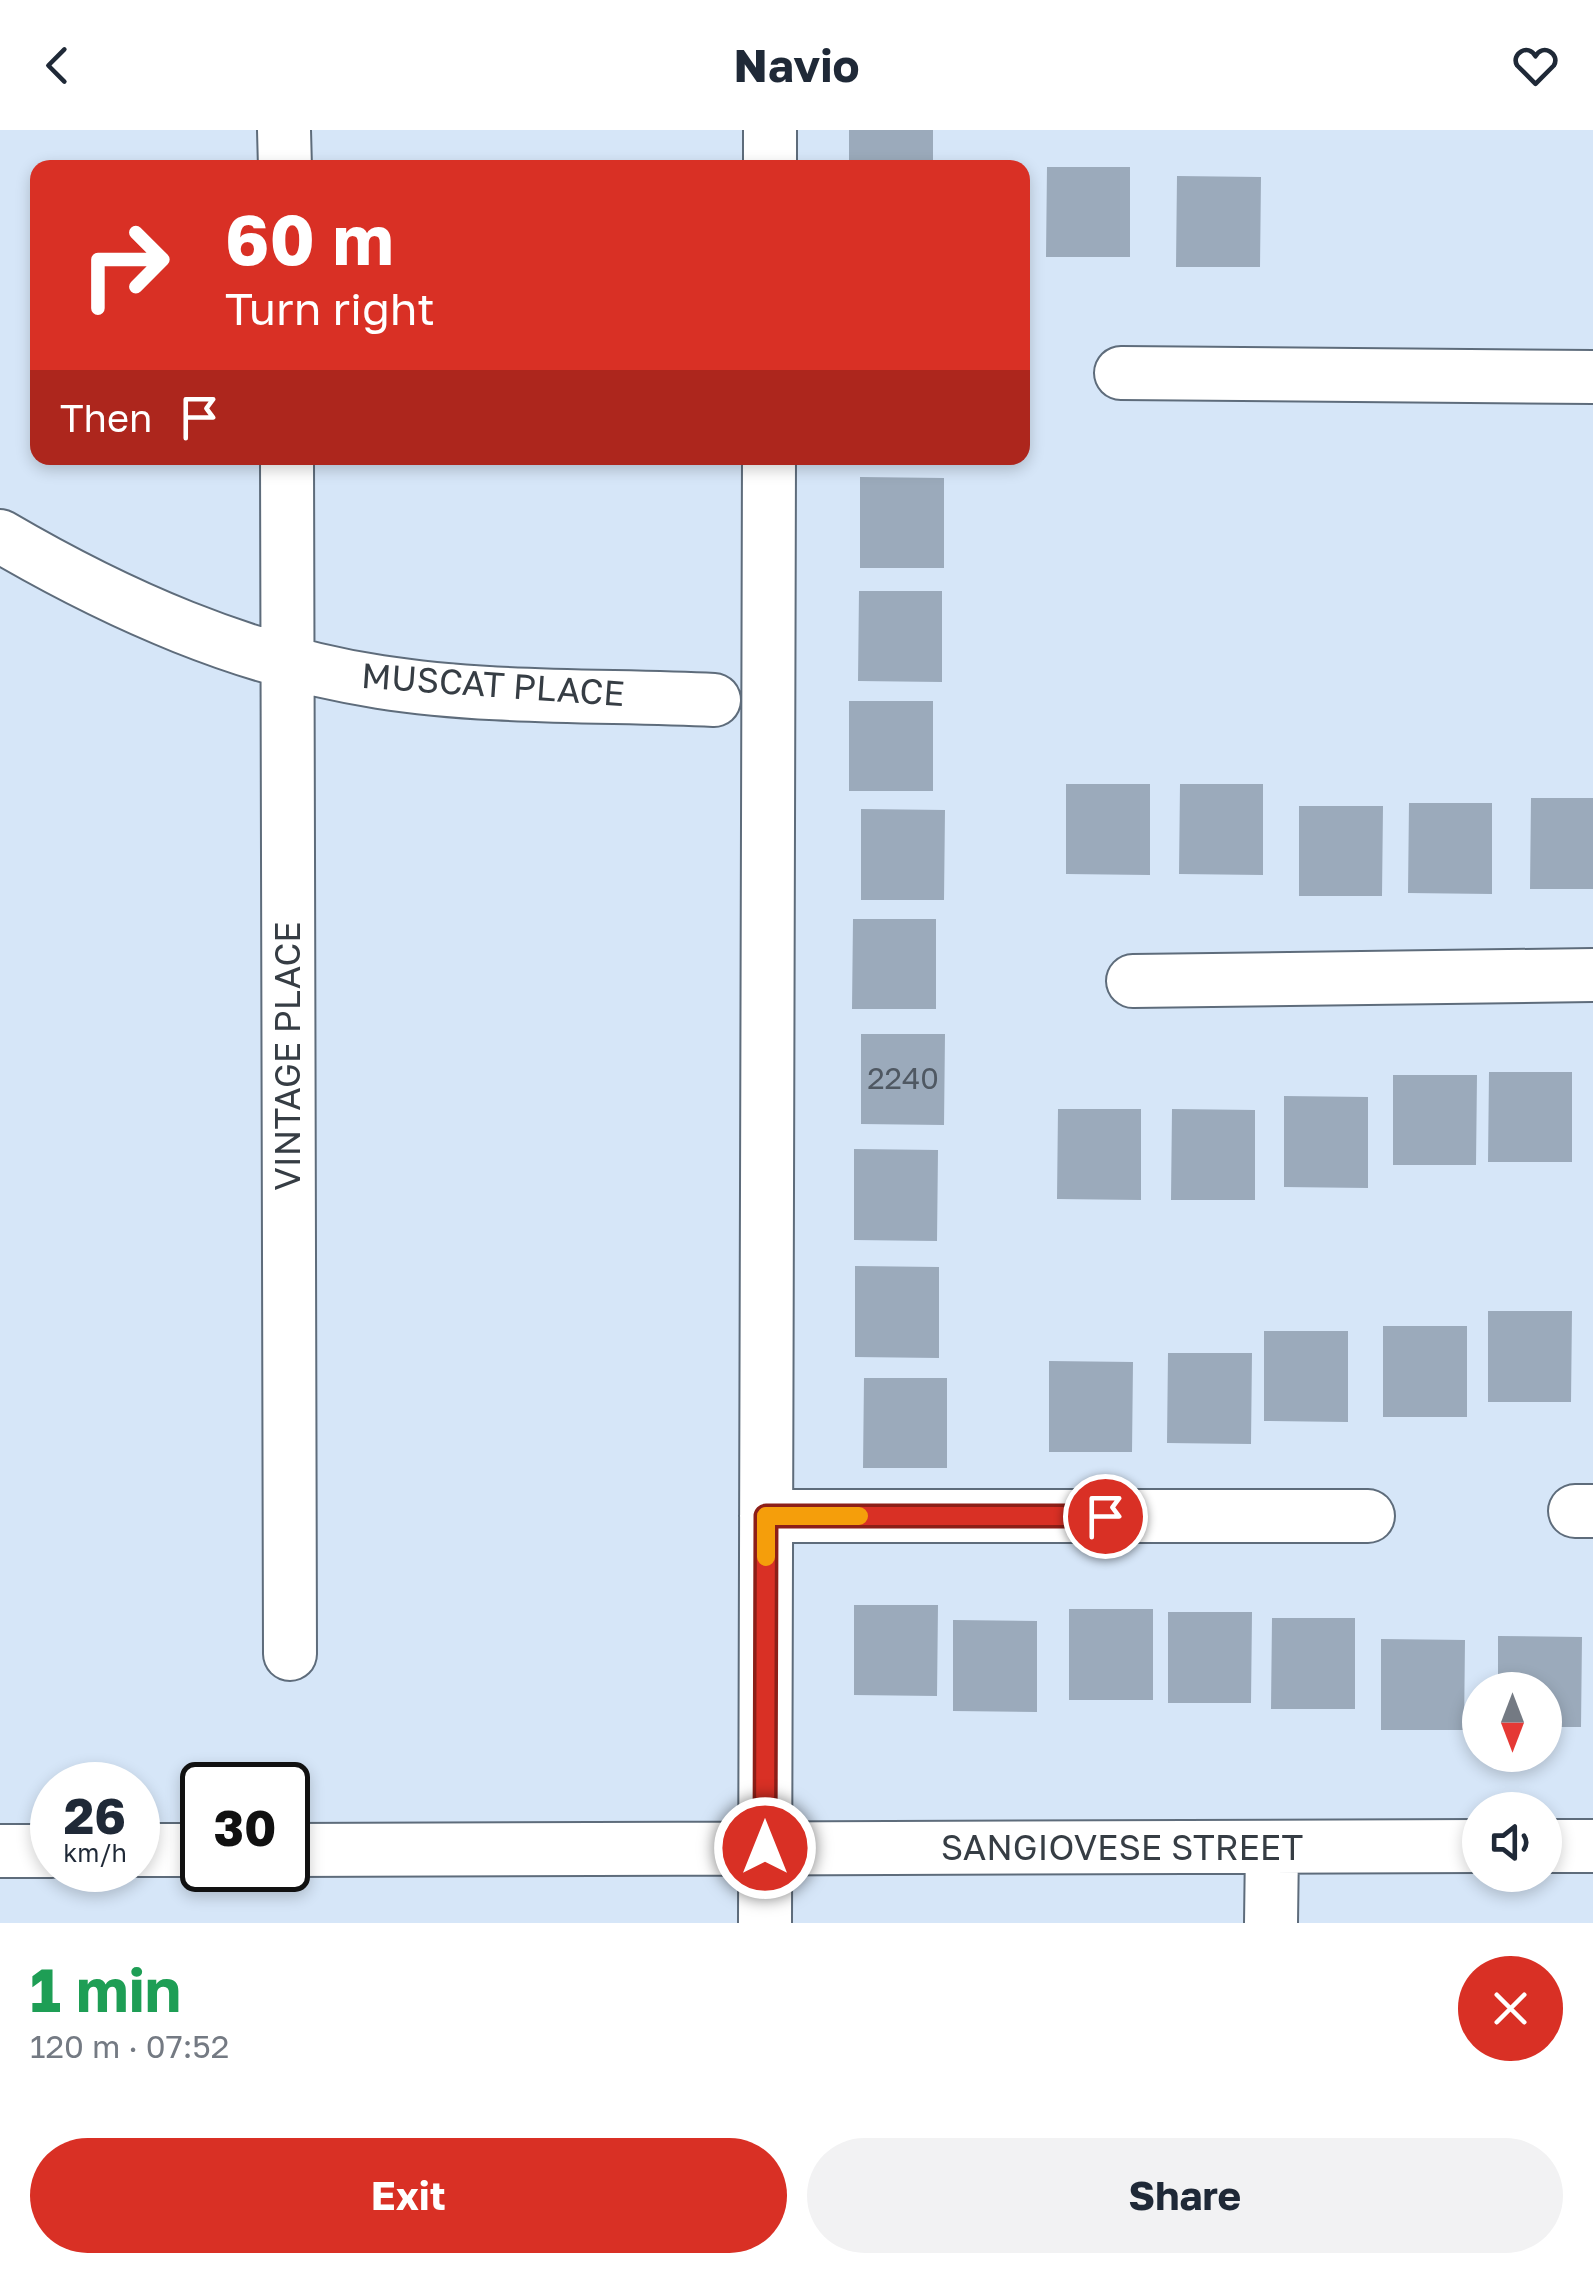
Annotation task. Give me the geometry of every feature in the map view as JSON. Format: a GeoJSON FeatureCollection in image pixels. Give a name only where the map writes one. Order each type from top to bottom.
{"type":"FeatureCollection","features":[{"type":"Feature","properties":{"kind":"street"},"geometry":{"type":"LineString","coordinates":[[284,130],[285,160]]}},
{"type":"Feature","properties":{"kind":"street"},"geometry":{"type":"LineString","coordinates":[[770,130],[770,160]]}},
{"type":"Feature","properties":{"kind":"street"},"geometry":{"type":"LineString","coordinates":[[1121,373],[1593,377]]}},
{"type":"Feature","properties":{"kind":"street","name":"VINTAGE PLACE"},"geometry":{"type":"LineString","coordinates":[[287,465],[290,1654]]}},
{"type":"Feature","properties":{"kind":"street"},"geometry":{"type":"LineString","coordinates":[[765,1923],[769,465]]}},
{"type":"Feature","properties":{"kind":"street","name":"MUSCAT PLACE"},"geometry":{"type":"LineString","coordinates":[[0,536],[129,606],[287,662],[380,682],[452,690],[714,700]]}},
{"type":"Feature","properties":{"kind":"street"},"geometry":{"type":"LineString","coordinates":[[1133,981],[1593,975]]}},
{"type":"Feature","properties":{"kind":"street"},"geometry":{"type":"LineString","coordinates":[[766,1516],[1368,1516]]}},
{"type":"Feature","properties":{"kind":"street","name":"SANGIOVESE STREET"},"geometry":{"type":"LineString","coordinates":[[310,1850],[1462,1846]]}},
{"type":"Feature","properties":{"kind":"street"},"geometry":{"type":"LineString","coordinates":[[1562,1846],[1593,1846]]}},
{"type":"Feature","properties":{"kind":"street"},"geometry":{"type":"LineString","coordinates":[[1272,1847],[1272,1923]]}},
{"type":"Feature","properties":{"kind":"street"},"geometry":{"type":"LineString","coordinates":[[0,1851],[30,1851]]}},
{"type":"Feature","properties":{"kind":"building"},"geometry":{"type":"Polygon","coordinates":[[[849,130],[933,130],[933,160],[849,160],[849,130]]]}},
{"type":"Feature","properties":{"kind":"building"},"geometry":{"type":"Polygon","coordinates":[[[1047,167],[1130,167],[1130,257],[1046,257],[1047,167]]]}},
{"type":"Feature","properties":{"kind":"building"},"geometry":{"type":"Polygon","coordinates":[[[1177,176],[1261,177],[1260,267],[1176,267],[1177,176]]]}},
{"type":"Feature","properties":{"kind":"building"},"geometry":{"type":"Polygon","coordinates":[[[860,477],[944,478],[944,568],[860,568],[860,477]]]}},
{"type":"Feature","properties":{"kind":"building"},"geometry":{"type":"Polygon","coordinates":[[[859,591],[942,591],[942,682],[858,681],[859,591]]]}},
{"type":"Feature","properties":{"kind":"building"},"geometry":{"type":"Polygon","coordinates":[[[849,701],[933,701],[933,791],[849,791],[849,701]]]}},
{"type":"Feature","properties":{"kind":"building"},"geometry":{"type":"Polygon","coordinates":[[[1066,784],[1150,784],[1150,875],[1066,874],[1066,784]]]}},
{"type":"Feature","properties":{"kind":"building"},"geometry":{"type":"Polygon","coordinates":[[[1180,784],[1263,784],[1263,875],[1179,874],[1180,784]]]}},
{"type":"Feature","properties":{"kind":"building"},"geometry":{"type":"Polygon","coordinates":[[[1531,798],[1593,798],[1593,889],[1530,889],[1531,798]]]}},
{"type":"Feature","properties":{"kind":"building"},"geometry":{"type":"Polygon","coordinates":[[[1409,803],[1492,803],[1492,894],[1408,893],[1409,803]]]}},
{"type":"Feature","properties":{"kind":"building"},"geometry":{"type":"Polygon","coordinates":[[[1299,806],[1383,806],[1382,896],[1299,896],[1299,806]]]}},
{"type":"Feature","properties":{"kind":"building"},"geometry":{"type":"Polygon","coordinates":[[[861,809],[945,810],[944,900],[861,900],[861,809]]]}},
{"type":"Feature","properties":{"kind":"building"},"geometry":{"type":"Polygon","coordinates":[[[853,919],[936,919],[936,1009],[852,1009],[853,919]]]}},
{"type":"Feature","properties":{"kind":"building"},"geometry":{"type":"Polygon","coordinates":[[[861,1034],[945,1034],[944,1125],[861,1124],[861,1034]]]}},
{"type":"Feature","properties":{"kind":"building"},"geometry":{"type":"Polygon","coordinates":[[[1489,1072],[1572,1072],[1572,1162],[1488,1162],[1489,1072]]]}},
{"type":"Feature","properties":{"kind":"building"},"geometry":{"type":"Polygon","coordinates":[[[1393,1075],[1477,1075],[1476,1165],[1393,1165],[1393,1075]]]}},
{"type":"Feature","properties":{"kind":"building"},"geometry":{"type":"Polygon","coordinates":[[[1284,1096],[1368,1097],[1368,1188],[1284,1187],[1284,1096]]]}},
{"type":"Feature","properties":{"kind":"building"},"geometry":{"type":"Polygon","coordinates":[[[1058,1109],[1141,1109],[1141,1200],[1057,1199],[1058,1109]]]}},
{"type":"Feature","properties":{"kind":"building"},"geometry":{"type":"Polygon","coordinates":[[[1172,1109],[1255,1110],[1255,1200],[1171,1200],[1172,1109]]]}},
{"type":"Feature","properties":{"kind":"building"},"geometry":{"type":"Polygon","coordinates":[[[854,1149],[938,1150],[937,1241],[854,1240],[854,1149]]]}},
{"type":"Feature","properties":{"kind":"building"},"geometry":{"type":"Polygon","coordinates":[[[855,1266],[939,1267],[939,1358],[855,1357],[855,1266]]]}},
{"type":"Feature","properties":{"kind":"building"},"geometry":{"type":"Polygon","coordinates":[[[1488,1311],[1572,1311],[1571,1402],[1488,1402],[1488,1311]]]}},
{"type":"Feature","properties":{"kind":"building"},"geometry":{"type":"Polygon","coordinates":[[[1383,1326],[1467,1326],[1467,1417],[1383,1417],[1383,1326]]]}},
{"type":"Feature","properties":{"kind":"building"},"geometry":{"type":"Polygon","coordinates":[[[1264,1331],[1348,1331],[1348,1422],[1264,1421],[1264,1331]]]}},
{"type":"Feature","properties":{"kind":"building"},"geometry":{"type":"Polygon","coordinates":[[[1168,1353],[1252,1353],[1251,1444],[1167,1443],[1168,1353]]]}},
{"type":"Feature","properties":{"kind":"building"},"geometry":{"type":"Polygon","coordinates":[[[1049,1361],[1133,1362],[1132,1452],[1049,1452],[1049,1361]]]}},
{"type":"Feature","properties":{"kind":"building"},"geometry":{"type":"Polygon","coordinates":[[[864,1378],[947,1378],[947,1468],[863,1468],[864,1378]]]}},
{"type":"Feature","properties":{"kind":"building"},"geometry":{"type":"Polygon","coordinates":[[[854,1605],[938,1605],[937,1696],[854,1695],[854,1605]]]}},
{"type":"Feature","properties":{"kind":"building"},"geometry":{"type":"Polygon","coordinates":[[[1069,1609],[1153,1609],[1153,1700],[1069,1700],[1069,1609]]]}},
{"type":"Feature","properties":{"kind":"building"},"geometry":{"type":"Polygon","coordinates":[[[1168,1612],[1252,1612],[1251,1703],[1168,1703],[1168,1612]]]}},
{"type":"Feature","properties":{"kind":"building"},"geometry":{"type":"Polygon","coordinates":[[[1272,1618],[1355,1618],[1355,1709],[1271,1709],[1272,1618]]]}},
{"type":"Feature","properties":{"kind":"building"},"geometry":{"type":"Polygon","coordinates":[[[953,1620],[1037,1621],[1037,1712],[953,1711],[953,1620]]]}},
{"type":"Feature","properties":{"kind":"building"},"geometry":{"type":"Polygon","coordinates":[[[1498,1636],[1582,1637],[1581,1727],[1562,1727],[1562,1672],[1498,1672],[1498,1636]]]}},
{"type":"Feature","properties":{"kind":"building"},"geometry":{"type":"Polygon","coordinates":[[[1381,1639],[1465,1640],[1462,1730],[1381,1730],[1381,1639]]]}},
{"type":"Feature","properties":{"kind":"slow traffic"},"geometry":{"type":"LineString","coordinates":[[766,1557],[766,1516],[859,1516]]}},
{"type":"Feature","properties":{"kind":"route"},"geometry":{"type":"LineString","coordinates":[[765,1848],[766,1516],[1105,1516]]}}]}
